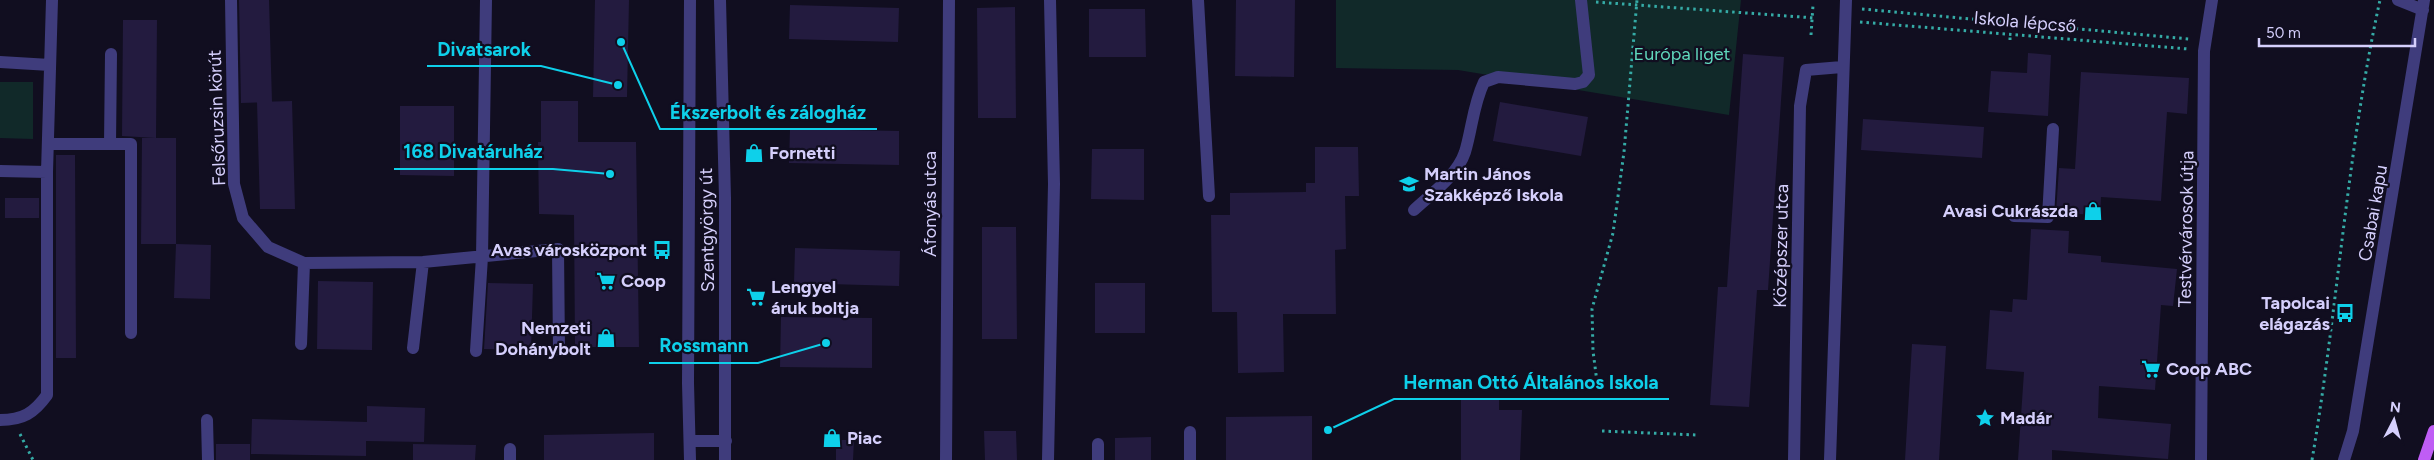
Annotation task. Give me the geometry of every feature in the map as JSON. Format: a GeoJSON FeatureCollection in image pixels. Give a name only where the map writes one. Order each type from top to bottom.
{"type":"FeatureCollection","features":[{"type":"Feature","properties":{"kind":"main road"},"geometry":{"type":"LineString","coordinates":[[2424,460],[2434,431]]}},
{"type":"Feature","properties":{"kind":"street"},"geometry":{"type":"LineString","coordinates":[[6,420],[29,415],[47,394],[47,172],[52,0]]}},
{"type":"Feature","properties":{"kind":"street","name":"Felsőruzsin körút"},"geometry":{"type":"LineString","coordinates":[[232,0],[234,184],[242,218],[268,247],[304,263],[423,262],[558,249],[559,350]]}},
{"type":"Feature","properties":{"kind":"street"},"geometry":{"type":"LineString","coordinates":[[476,351],[482,257],[486,0]]}},
{"type":"Feature","properties":{"kind":"street","name":"Szentgyörgy út"},"geometry":{"type":"LineString","coordinates":[[690,0],[688,383],[690,460]]}},
{"type":"Feature","properties":{"kind":"street","name":"Szentgyörgy út"},"geometry":{"type":"LineString","coordinates":[[720,0],[725,207],[725,460]]}},
{"type":"Feature","properties":{"kind":"street","name":"Áfonyás utca"},"geometry":{"type":"LineString","coordinates":[[946,460],[949,0]]}},
{"type":"Feature","properties":{"kind":"street"},"geometry":{"type":"LineString","coordinates":[[1048,460],[1054,184],[1050,0]]}},
{"type":"Feature","properties":{"kind":"street"},"geometry":{"type":"LineString","coordinates":[[1198,0],[1209,196]]}},
{"type":"Feature","properties":{"kind":"street"},"geometry":{"type":"LineString","coordinates":[[1414,210],[1448,178],[1464,154],[1476,99],[1484,82],[1498,77],[1527,82],[1576,84],[1583,82],[1589,75],[1581,0]]}},
{"type":"Feature","properties":{"kind":"street","name":"Testvérvárosok útja"},"geometry":{"type":"LineString","coordinates":[[2201,460],[2205,46],[2212,0]]}},
{"type":"Feature","properties":{"kind":"street"},"geometry":{"type":"LineString","coordinates":[[2398,0],[2424,5]]}},
{"type":"Feature","properties":{"kind":"street"},"geometry":{"type":"LineString","coordinates":[[1830,460],[1845,4]]}},
{"type":"Feature","properties":{"kind":"street","name":"Csabai kapu"},"geometry":{"type":"LineString","coordinates":[[2344,460],[2353,431],[2424,5]]}},
{"type":"Feature","properties":{"kind":"street"},"geometry":{"type":"LineString","coordinates":[[110,144],[111,54]]}},
{"type":"Feature","properties":{"kind":"street"},"geometry":{"type":"LineString","coordinates":[[0,62],[50,65]]}},
{"type":"Feature","properties":{"kind":"street","name":"Középszer utca"},"geometry":{"type":"LineString","coordinates":[[1794,460],[1800,106],[1806,70],[1842,67]]}},
{"type":"Feature","properties":{"kind":"street"},"geometry":{"type":"LineString","coordinates":[[2014,216],[2048,217],[2053,130]]}},
{"type":"Feature","properties":{"kind":"street"},"geometry":{"type":"LineString","coordinates":[[48,144],[131,144],[131,333]]}},
{"type":"Feature","properties":{"kind":"street"},"geometry":{"type":"LineString","coordinates":[[0,171],[47,172]]}},
{"type":"Feature","properties":{"kind":"street"},"geometry":{"type":"LineString","coordinates":[[413,348],[423,262]]}},
{"type":"Feature","properties":{"kind":"street"},"geometry":{"type":"LineString","coordinates":[[301,344],[304,263]]}},
{"type":"Feature","properties":{"kind":"street"},"geometry":{"type":"LineString","coordinates":[[207,420],[208,460]]}},
{"type":"Feature","properties":{"kind":"street"},"geometry":{"type":"LineString","coordinates":[[1190,432],[1190,460]]}},
{"type":"Feature","properties":{"kind":"street"},"geometry":{"type":"LineString","coordinates":[[690,441],[726,441]]}},
{"type":"Feature","properties":{"kind":"street"},"geometry":{"type":"LineString","coordinates":[[1098,444],[1098,460]]}},
{"type":"Feature","properties":{"kind":"path"},"geometry":{"type":"LineString","coordinates":[[1581,0],[1637,2],[1813,18]]}},
{"type":"Feature","properties":{"kind":"path"},"geometry":{"type":"LineString","coordinates":[[2312,460],[2341,259],[2364,72],[2380,0]]}},
{"type":"Feature","properties":{"kind":"path"},"geometry":{"type":"LineString","coordinates":[[1597,382],[1593,351],[1592,309],[1613,233],[1624,152],[1637,2]]}},
{"type":"Feature","properties":{"kind":"path"},"geometry":{"type":"LineString","coordinates":[[1845,4],[2205,46]]}},
{"type":"Feature","properties":{"kind":"path"},"geometry":{"type":"LineString","coordinates":[[1811,35],[1813,5]]}},
{"type":"Feature","properties":{"kind":"path","name":"Iskola lépcső"},"geometry":{"type":"LineString","coordinates":[[1844,20],[2010,34],[2205,46]]}},
{"type":"Feature","properties":{"kind":"path"},"geometry":{"type":"LineString","coordinates":[[2010,34],[2010,40]]}},
{"type":"Feature","properties":{"kind":"path"},"geometry":{"type":"LineString","coordinates":[[6,420],[34,460]]}},
{"type":"Feature","properties":{"kind":"path"},"geometry":{"type":"LineString","coordinates":[[1602,431],[1697,435]]}},
{"type":"Feature","properties":{"kind":"green space","name":"Európa liget"},"geometry":{"type":"Polygon","coordinates":[[[1336,0],[1741,0],[1729,115],[1458,70],[1336,68],[1336,0]]]}},
{"type":"Feature","properties":{"kind":"green space"},"geometry":{"type":"Polygon","coordinates":[[[0,82],[33,82],[33,139],[0,138],[0,82]]]}},
{"type":"Feature","properties":{"kind":"building"},"geometry":{"type":"Polygon","coordinates":[[[239,0],[269,0],[272,102],[241,103],[239,0]]]}},
{"type":"Feature","properties":{"kind":"building"},"geometry":{"type":"Polygon","coordinates":[[[595,0],[629,0],[627,97],[593,97],[595,0]]]}},
{"type":"Feature","properties":{"kind":"building"},"geometry":{"type":"Polygon","coordinates":[[[1236,0],[1295,0],[1294,77],[1235,76],[1236,0]]]}},
{"type":"Feature","properties":{"kind":"building"},"geometry":{"type":"Polygon","coordinates":[[[790,5],[899,8],[898,42],[789,39],[790,5]]]}},
{"type":"Feature","properties":{"kind":"building"},"geometry":{"type":"Polygon","coordinates":[[[1015,7],[1016,118],[978,118],[977,8],[1015,7]]]}},
{"type":"Feature","properties":{"kind":"building"},"geometry":{"type":"Polygon","coordinates":[[[1089,9],[1145,9],[1146,57],[1089,57],[1089,9]]]}},
{"type":"Feature","properties":{"kind":"building"},"geometry":{"type":"Polygon","coordinates":[[[123,20],[157,20],[156,138],[122,136],[123,20]]]}},
{"type":"Feature","properties":{"kind":"building"},"geometry":{"type":"Polygon","coordinates":[[[2028,53],[2051,55],[2048,116],[1988,112],[1991,71],[2027,73],[2028,53]]]}},
{"type":"Feature","properties":{"kind":"building"},"geometry":{"type":"Polygon","coordinates":[[[1743,54],[1784,57],[1768,290],[1757,290],[1749,407],[1710,405],[1718,287],[1727,287],[1743,54]]]}},
{"type":"Feature","properties":{"kind":"building"},"geometry":{"type":"Polygon","coordinates":[[[2081,72],[2189,78],[2187,114],[2167,112],[2161,201],[2101,197],[2100,215],[2056,213],[2059,168],[2075,169],[2081,72]]]}},
{"type":"Feature","properties":{"kind":"building"},"geometry":{"type":"Polygon","coordinates":[[[292,101],[295,209],[260,209],[257,102],[292,101]]]}},
{"type":"Feature","properties":{"kind":"building"},"geometry":{"type":"Polygon","coordinates":[[[541,101],[578,101],[578,142],[636,142],[639,347],[575,347],[574,215],[539,214],[538,142],[541,142],[541,101]]]}},
{"type":"Feature","properties":{"kind":"building"},"geometry":{"type":"Polygon","coordinates":[[[1500,102],[1588,117],[1581,156],[1493,141],[1500,102]]]}},
{"type":"Feature","properties":{"kind":"building"},"geometry":{"type":"Polygon","coordinates":[[[400,106],[454,106],[454,176],[400,175],[400,106]]]}},
{"type":"Feature","properties":{"kind":"building"},"geometry":{"type":"Polygon","coordinates":[[[1863,119],[1984,127],[1982,158],[1861,150],[1863,119]]]}},
{"type":"Feature","properties":{"kind":"building"},"geometry":{"type":"Polygon","coordinates":[[[790,129],[899,131],[899,165],[789,163],[790,129]]]}},
{"type":"Feature","properties":{"kind":"building"},"geometry":{"type":"Polygon","coordinates":[[[142,138],[176,138],[176,244],[141,244],[142,138]]]}},
{"type":"Feature","properties":{"kind":"building"},"geometry":{"type":"Polygon","coordinates":[[[1315,147],[1358,147],[1359,196],[1345,196],[1346,249],[1335,250],[1336,314],[1283,314],[1284,372],[1238,373],[1237,312],[1212,312],[1211,215],[1230,215],[1230,193],[1306,192],[1306,183],[1315,183],[1315,147]]]}},
{"type":"Feature","properties":{"kind":"building"},"geometry":{"type":"Polygon","coordinates":[[[1092,149],[1144,149],[1144,200],[1091,199],[1092,149]]]}},
{"type":"Feature","properties":{"kind":"building"},"geometry":{"type":"Polygon","coordinates":[[[56,155],[75,155],[76,358],[56,358],[56,155]]]}},
{"type":"Feature","properties":{"kind":"building"},"geometry":{"type":"Polygon","coordinates":[[[5,198],[39,198],[39,218],[5,218],[5,198]]]}},
{"type":"Feature","properties":{"kind":"building"},"geometry":{"type":"Polygon","coordinates":[[[982,227],[1016,227],[1017,339],[982,339],[982,227]]]}},
{"type":"Feature","properties":{"kind":"building"},"geometry":{"type":"Polygon","coordinates":[[[2031,229],[2069,231],[2068,253],[2101,256],[2101,262],[2177,269],[2173,306],[2161,305],[2155,390],[2099,386],[2098,418],[2171,424],[2168,459],[2052,450],[2052,460],[2018,460],[2024,372],[1986,369],[1990,310],[2012,312],[2013,299],[2027,300],[2031,229]]]}},
{"type":"Feature","properties":{"kind":"building"},"geometry":{"type":"Polygon","coordinates":[[[176,244],[211,245],[210,299],[174,298],[176,244]]]}},
{"type":"Feature","properties":{"kind":"building"},"geometry":{"type":"Polygon","coordinates":[[[795,248],[900,251],[899,286],[794,283],[795,248]]]}},
{"type":"Feature","properties":{"kind":"building"},"geometry":{"type":"Polygon","coordinates":[[[318,281],[373,282],[372,350],[317,349],[318,281]]]}},
{"type":"Feature","properties":{"kind":"building"},"geometry":{"type":"Polygon","coordinates":[[[488,283],[533,284],[531,350],[484,349],[488,283]]]}},
{"type":"Feature","properties":{"kind":"building"},"geometry":{"type":"Polygon","coordinates":[[[1095,283],[1145,283],[1145,333],[1095,333],[1095,283]]]}},
{"type":"Feature","properties":{"kind":"building"},"geometry":{"type":"Polygon","coordinates":[[[781,317],[872,318],[872,368],[780,367],[781,317]]]}},
{"type":"Feature","properties":{"kind":"building"},"geometry":{"type":"Polygon","coordinates":[[[1912,344],[1946,346],[1939,460],[1905,460],[1912,344]]]}},
{"type":"Feature","properties":{"kind":"building"},"geometry":{"type":"Polygon","coordinates":[[[1461,400],[1499,400],[1499,410],[1522,410],[1520,460],[1461,460],[1461,400]]]}},
{"type":"Feature","properties":{"kind":"building"},"geometry":{"type":"Polygon","coordinates":[[[367,406],[425,408],[424,442],[366,441],[366,456],[251,454],[252,419],[367,422],[367,406]]]}},
{"type":"Feature","properties":{"kind":"building"},"geometry":{"type":"Polygon","coordinates":[[[1312,416],[1312,460],[1226,460],[1226,417],[1312,416]]]}},
{"type":"Feature","properties":{"kind":"building"},"geometry":{"type":"Polygon","coordinates":[[[984,431],[1016,431],[1017,460],[985,460],[984,431]]]}},
{"type":"Feature","properties":{"kind":"building"},"geometry":{"type":"Polygon","coordinates":[[[654,433],[654,460],[544,460],[544,435],[654,433]]]}},
{"type":"Feature","properties":{"kind":"building"},"geometry":{"type":"Polygon","coordinates":[[[1151,437],[1151,460],[1115,460],[1115,438],[1151,437]]]}},
{"type":"Feature","properties":{"kind":"building"},"geometry":{"type":"Polygon","coordinates":[[[836,440],[854,440],[853,460],[836,460],[836,440]]]}},
{"type":"Feature","properties":{"kind":"building"},"geometry":{"type":"Polygon","coordinates":[[[216,444],[250,444],[250,460],[216,460],[216,444]]]}},
{"type":"Feature","properties":{"kind":"building"},"geometry":{"type":"Polygon","coordinates":[[[413,444],[476,445],[475,460],[413,460],[413,444]]]}},
{"type":"Feature","properties":{"kind":"place","name":"Ékszerbolt és zálogház"},"geometry":{"type":"Point","coordinates":[621,42]}},
{"type":"Feature","properties":{"kind":"place","name":"Divatsarok"},"geometry":{"type":"Point","coordinates":[618,85]}},
{"type":"Feature","properties":{"kind":"place","name":"Fornetti"},"geometry":{"type":"Point","coordinates":[754,153]}},
{"type":"Feature","properties":{"kind":"place","name":"168 Divatáruház"},"geometry":{"type":"Point","coordinates":[610,174]}},
{"type":"Feature","properties":{"kind":"place","name":"Martin János Szakképző Iskola"},"geometry":{"type":"Point","coordinates":[1409,184]}},
{"type":"Feature","properties":{"kind":"place","name":"Avasi Cukrászda"},"geometry":{"type":"Point","coordinates":[2093,211]}},
{"type":"Feature","properties":{"kind":"place","name":"Avas városközpont"},"geometry":{"type":"Point","coordinates":[662,250]}},
{"type":"Feature","properties":{"kind":"place","name":"Coop"},"geometry":{"type":"Point","coordinates":[606,281]}},
{"type":"Feature","properties":{"kind":"place","name":"Lengyel áruk boltja"},"geometry":{"type":"Point","coordinates":[756,297]}},
{"type":"Feature","properties":{"kind":"place","name":"Tapolcai elágazás"},"geometry":{"type":"Point","coordinates":[2345,313]}},
{"type":"Feature","properties":{"kind":"place","name":"Nemzeti Dohánybolt"},"geometry":{"type":"Point","coordinates":[606,338]}},
{"type":"Feature","properties":{"kind":"place","name":"Rossmann"},"geometry":{"type":"Point","coordinates":[826,343]}},
{"type":"Feature","properties":{"kind":"place","name":"Coop ABC"},"geometry":{"type":"Point","coordinates":[2151,369]}},
{"type":"Feature","properties":{"kind":"place","name":"Madár"},"geometry":{"type":"Point","coordinates":[1985,418]}},
{"type":"Feature","properties":{"kind":"place","name":"Herman Ottó Általános Iskola"},"geometry":{"type":"Point","coordinates":[1328,430]}},
{"type":"Feature","properties":{"kind":"place","name":"Piac"},"geometry":{"type":"Point","coordinates":[832,438]}}]}
